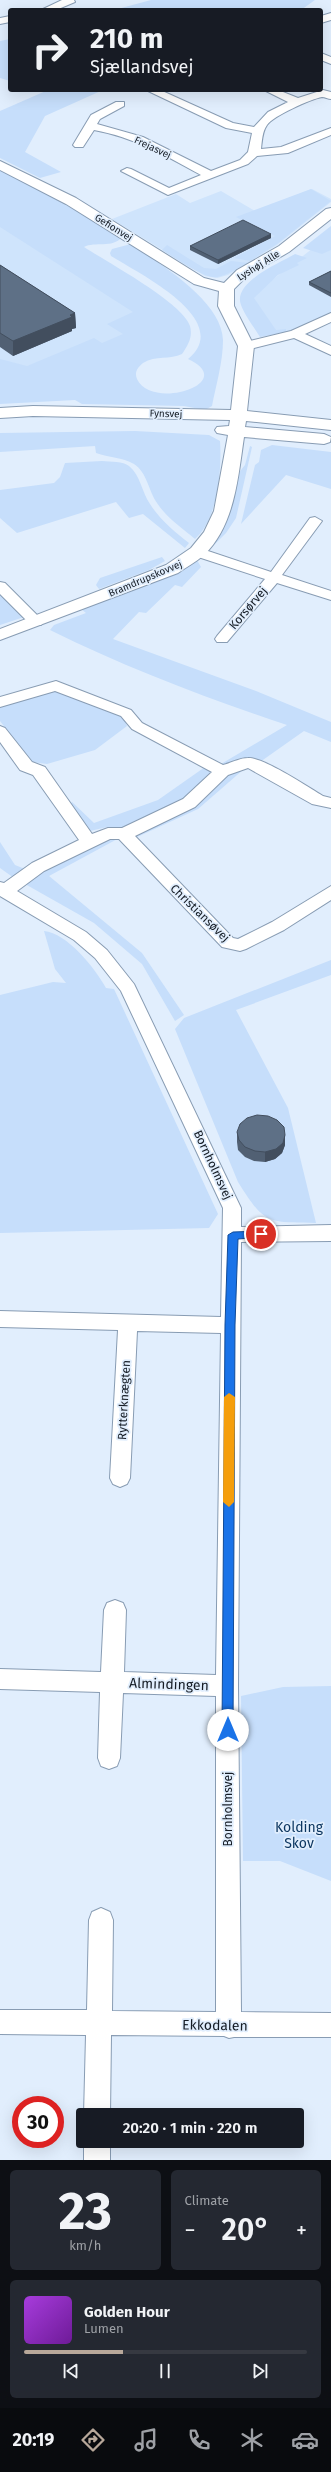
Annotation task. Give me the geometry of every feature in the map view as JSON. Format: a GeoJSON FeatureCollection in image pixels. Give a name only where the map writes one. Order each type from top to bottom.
{"type":"FeatureCollection","features":[{"type":"Feature","properties":{"kind":"street"},"geometry":{"type":"LineString","coordinates":[[52,8],[71,1]]}},
{"type":"Feature","properties":{"kind":"street"},"geometry":{"type":"LineString","coordinates":[[156,92],[200,110],[230,126],[258,131]]}},
{"type":"Feature","properties":{"kind":"street"},"geometry":{"type":"LineString","coordinates":[[274,92],[299,103]]}},
{"type":"Feature","properties":{"kind":"street"},"geometry":{"type":"LineString","coordinates":[[127,171],[168,192],[212,176],[244,162],[254,152],[258,131],[261,124],[269,116],[299,103],[328,93]]}},
{"type":"Feature","properties":{"kind":"street"},"geometry":{"type":"LineString","coordinates":[[79,145],[95,117],[120,104]]}},
{"type":"Feature","properties":{"kind":"street","name":"Frejasvej"},"geometry":{"type":"LineString","coordinates":[[91,126],[111,129],[139,139],[212,176]]}},
{"type":"Feature","properties":{"kind":"street"},"geometry":{"type":"LineString","coordinates":[[254,152],[263,153],[282,151],[331,131]]}},
{"type":"Feature","properties":{"kind":"street","name":"Gefionvej"},"geometry":{"type":"LineString","coordinates":[[0,165],[77,205],[199,280],[227,288]]}},
{"type":"Feature","properties":{"kind":"street","name":"Lyshøj Alle"},"geometry":{"type":"LineString","coordinates":[[246,346],[226,306],[227,288],[242,273],[284,249],[331,212]]}},
{"type":"Feature","properties":{"kind":"street"},"geometry":{"type":"LineString","coordinates":[[238,423],[246,346],[295,334],[331,317]]}},
{"type":"Feature","properties":{"kind":"street"},"geometry":{"type":"LineString","coordinates":[[295,334],[331,351]]}},
{"type":"Feature","properties":{"kind":"street","name":"Fynsvej"},"geometry":{"type":"LineString","coordinates":[[0,413],[33,410],[238,423],[331,440]]}},
{"type":"Feature","properties":{"kind":"street","name":"Fynsvej"},"geometry":{"type":"LineString","coordinates":[[0,426],[238,423],[331,425]]}},
{"type":"Feature","properties":{"kind":"street","name":"Bramdrupskovvej"},"geometry":{"type":"LineString","coordinates":[[0,636],[172,569],[197,552],[213,532],[222,511],[238,423]]}},
{"type":"Feature","properties":{"kind":"street","name":"Korsørvej"},"geometry":{"type":"LineString","coordinates":[[222,639],[274,577],[315,521]]}},
{"type":"Feature","properties":{"kind":"street","name":"Korsørvej"},"geometry":{"type":"LineString","coordinates":[[197,552],[331,596]]}},
{"type":"Feature","properties":{"kind":"street"},"geometry":{"type":"LineString","coordinates":[[0,586],[36,622]]}},
{"type":"Feature","properties":{"kind":"street"},"geometry":{"type":"LineString","coordinates":[[0,702],[44,688],[56,686],[126,713],[137,726],[222,771]]}},
{"type":"Feature","properties":{"kind":"street"},"geometry":{"type":"LineString","coordinates":[[0,731],[26,766],[39,770],[89,842]]}},
{"type":"Feature","properties":{"kind":"street"},"geometry":{"type":"LineString","coordinates":[[2,889],[38,867],[108,833],[124,834],[189,803],[222,771],[248,762],[260,767],[318,800],[331,803]]}},
{"type":"Feature","properties":{"kind":"street","name":"Christiansøvej"},"geometry":{"type":"LineString","coordinates":[[124,834],[162,876],[228,943],[240,945],[265,932],[331,892]]}},
{"type":"Feature","properties":{"kind":"street","name":"Bornholmsvej"},"geometry":{"type":"LineString","coordinates":[[2,889],[80,936],[101,954],[128,988],[232,1208],[233,1235],[230,1325],[227,1686],[227,1986],[230,2026]]}},
{"type":"Feature","properties":{"kind":"street"},"geometry":{"type":"LineString","coordinates":[[233,1235],[331,1233]]}},
{"type":"Feature","properties":{"kind":"street"},"geometry":{"type":"LineString","coordinates":[[0,1318],[230,1325]]}},
{"type":"Feature","properties":{"kind":"street","name":"Rytterknægten"},"geometry":{"type":"LineString","coordinates":[[120,1478],[128,1321]]}},
{"type":"Feature","properties":{"kind":"street","name":"Almindingen"},"geometry":{"type":"LineString","coordinates":[[109,1758],[115,1610]]}},
{"type":"Feature","properties":{"kind":"street","name":"Almindingen"},"geometry":{"type":"LineString","coordinates":[[0,1680],[227,1686]]}},
{"type":"Feature","properties":{"kind":"street"},"geometry":{"type":"LineString","coordinates":[[97,2108],[101,1920]]}},
{"type":"Feature","properties":{"kind":"street","name":"Ekkodalen"},"geometry":{"type":"LineString","coordinates":[[0,2022],[230,2026],[331,2025]]}},
{"type":"Feature","properties":{"kind":"street"},"geometry":{"type":"LineString","coordinates":[[97,2148],[97,2160]]}},
{"type":"Feature","properties":{"kind":"shaded area"},"geometry":{"type":"Polygon","coordinates":[[[312,189],[331,199],[331,202],[277,245],[228,275],[217,278],[205,276],[112,219],[176,194],[190,203],[221,191],[255,211],[312,189]]]}},
{"type":"Feature","properties":{"kind":"shaded area"},"geometry":{"type":"Polygon","coordinates":[[[0,217],[159,327],[0,374],[0,217]]]}},
{"type":"Feature","properties":{"kind":"shaded area"},"geometry":{"type":"Polygon","coordinates":[[[331,234],[331,313],[297,330],[271,335],[248,299],[331,234]]]}},
{"type":"Feature","properties":{"kind":"green space"},"geometry":{"type":"Polygon","coordinates":[[[151,0],[315,0],[304,8],[121,8],[151,0]]]}},
{"type":"Feature","properties":{"kind":"green space"},"geometry":{"type":"Polygon","coordinates":[[[8,39],[8,80],[0,78],[0,41],[8,39]]]}},
{"type":"Feature","properties":{"kind":"green space"},"geometry":{"type":"Polygon","coordinates":[[[43,92],[99,92],[45,116],[25,152],[61,172],[40,178],[0,158],[0,111],[43,92]]]}},
{"type":"Feature","properties":{"kind":"green space"},"geometry":{"type":"Polygon","coordinates":[[[0,170],[38,189],[122,237],[113,243],[88,245],[84,247],[143,284],[174,306],[190,326],[191,330],[189,341],[182,354],[173,357],[153,359],[143,363],[137,370],[137,379],[145,388],[158,393],[173,393],[187,390],[198,384],[204,377],[201,368],[188,359],[199,344],[200,329],[191,314],[177,299],[160,286],[111,256],[110,253],[112,249],[131,244],[173,273],[201,298],[212,311],[220,325],[223,340],[221,365],[212,406],[205,410],[184,406],[82,404],[75,400],[0,404],[0,359],[27,366],[94,338],[102,343],[123,334],[107,324],[133,312],[0,227],[0,170]]]}},
{"type":"Feature","properties":{"kind":"green space"},"geometry":{"type":"Polygon","coordinates":[[[311,189],[331,201],[277,244],[250,261],[234,258],[275,236],[236,217],[311,189]]]}},
{"type":"Feature","properties":{"kind":"green space"},"geometry":{"type":"Polygon","coordinates":[[[331,226],[331,250],[322,254],[303,248],[331,226]]]}},
{"type":"Feature","properties":{"kind":"green space"},"geometry":{"type":"Polygon","coordinates":[[[167,245],[204,268],[216,269],[231,261],[248,263],[225,275],[211,277],[197,271],[162,250],[167,245]]]}},
{"type":"Feature","properties":{"kind":"green space"},"geometry":{"type":"Polygon","coordinates":[[[295,254],[307,258],[297,263],[299,265],[278,275],[254,298],[276,330],[286,329],[286,332],[260,337],[241,305],[240,297],[250,281],[269,268],[295,254]]]}},
{"type":"Feature","properties":{"kind":"green space"},"geometry":{"type":"Polygon","coordinates":[[[135,431],[209,435],[220,441],[219,479],[214,507],[203,530],[195,539],[165,513],[154,498],[142,472],[134,464],[125,460],[96,453],[95,446],[0,452],[0,433],[135,431]]]}},
{"type":"Feature","properties":{"kind":"green space"},"geometry":{"type":"Polygon","coordinates":[[[272,445],[331,452],[331,489],[286,475],[241,524],[255,465],[259,462],[261,450],[272,445]]]}},
{"type":"Feature","properties":{"kind":"green space"},"geometry":{"type":"Polygon","coordinates":[[[250,446],[252,447],[236,518],[226,533],[210,549],[237,475],[245,465],[250,446]]]}},
{"type":"Feature","properties":{"kind":"green space"},"geometry":{"type":"Polygon","coordinates":[[[102,461],[124,463],[133,470],[139,480],[147,500],[154,510],[178,535],[189,543],[185,548],[143,514],[129,518],[116,502],[17,533],[0,518],[0,490],[54,483],[60,477],[65,463],[102,461]]]}},
{"type":"Feature","properties":{"kind":"green space"},"geometry":{"type":"Polygon","coordinates":[[[162,557],[165,561],[149,570],[99,589],[96,585],[100,578],[162,557]]]}},
{"type":"Feature","properties":{"kind":"green space"},"geometry":{"type":"Polygon","coordinates":[[[197,560],[201,567],[182,587],[175,585],[146,613],[139,612],[113,639],[256,691],[331,722],[331,742],[304,731],[260,762],[221,764],[287,725],[137,670],[50,630],[54,625],[86,613],[81,609],[197,560]]]}},
{"type":"Feature","properties":{"kind":"green space"},"geometry":{"type":"Polygon","coordinates":[[[0,591],[27,616],[0,625],[0,591]]]}},
{"type":"Feature","properties":{"kind":"green space"},"geometry":{"type":"Polygon","coordinates":[[[54,690],[118,714],[125,721],[127,726],[95,750],[47,764],[32,762],[0,721],[0,706],[54,690]]]}},
{"type":"Feature","properties":{"kind":"green space"},"geometry":{"type":"Polygon","coordinates":[[[205,767],[211,772],[185,798],[119,829],[107,827],[86,832],[69,806],[72,802],[94,823],[158,800],[205,767]]]}},
{"type":"Feature","properties":{"kind":"green space"},"geometry":{"type":"Polygon","coordinates":[[[244,769],[198,809],[135,838],[136,832],[220,776],[244,769]]]}},
{"type":"Feature","properties":{"kind":"green space"},"geometry":{"type":"Polygon","coordinates":[[[108,837],[121,837],[49,876],[142,953],[184,1015],[175,1021],[142,964],[94,923],[25,884],[46,868],[108,837]]]}},
{"type":"Feature","properties":{"kind":"green space"},"geometry":{"type":"Polygon","coordinates":[[[0,842],[15,865],[25,869],[14,878],[0,868],[0,842]]]}},
{"type":"Feature","properties":{"kind":"green space"},"geometry":{"type":"Polygon","coordinates":[[[44,931],[53,933],[71,945],[88,962],[106,988],[114,989],[218,1214],[209,1228],[0,1233],[0,995],[53,982],[66,983],[55,969],[44,931]]]}},
{"type":"Feature","properties":{"kind":"green space"},"geometry":{"type":"Polygon","coordinates":[[[331,960],[331,975],[236,1010],[288,1108],[316,1223],[277,1221],[262,1214],[238,1182],[175,1029],[184,1018],[331,960]]]}},
{"type":"Feature","properties":{"kind":"green space","name":"Kolding Skov"},"geometry":{"type":"Polygon","coordinates":[[[331,1686],[331,1881],[280,1861],[243,1861],[241,1696],[283,1687],[331,1686]]]}},
{"type":"Feature","properties":{"kind":"building"},"geometry":{"type":"Polygon","coordinates":[[[243,220],[271,234],[218,260],[190,246],[243,220]]]}},
{"type":"Feature","properties":{"kind":"building"},"geometry":{"type":"Polygon","coordinates":[[[0,265],[75,313],[70,315],[72,317],[13,341],[0,333],[0,265]]]}},
{"type":"Feature","properties":{"kind":"building"},"geometry":{"type":"Polygon","coordinates":[[[331,271],[331,293],[309,282],[331,271]]]}},
{"type":"Feature","properties":{"kind":"building"},"geometry":{"type":"Polygon","coordinates":[[[257,1115],[268,1116],[277,1120],[284,1127],[285,1135],[283,1143],[276,1149],[265,1152],[255,1151],[245,1147],[239,1140],[237,1132],[240,1124],[247,1118],[257,1115]]]}},
{"type":"Feature","properties":{"kind":"slow traffic"},"geometry":{"type":"LineString","coordinates":[[229,1397],[229,1502]]}},
{"type":"Feature","properties":{"kind":"route"},"geometry":{"type":"LineString","coordinates":[[228,1730],[227,1686],[230,1325],[233,1235],[261,1234]]}}]}
